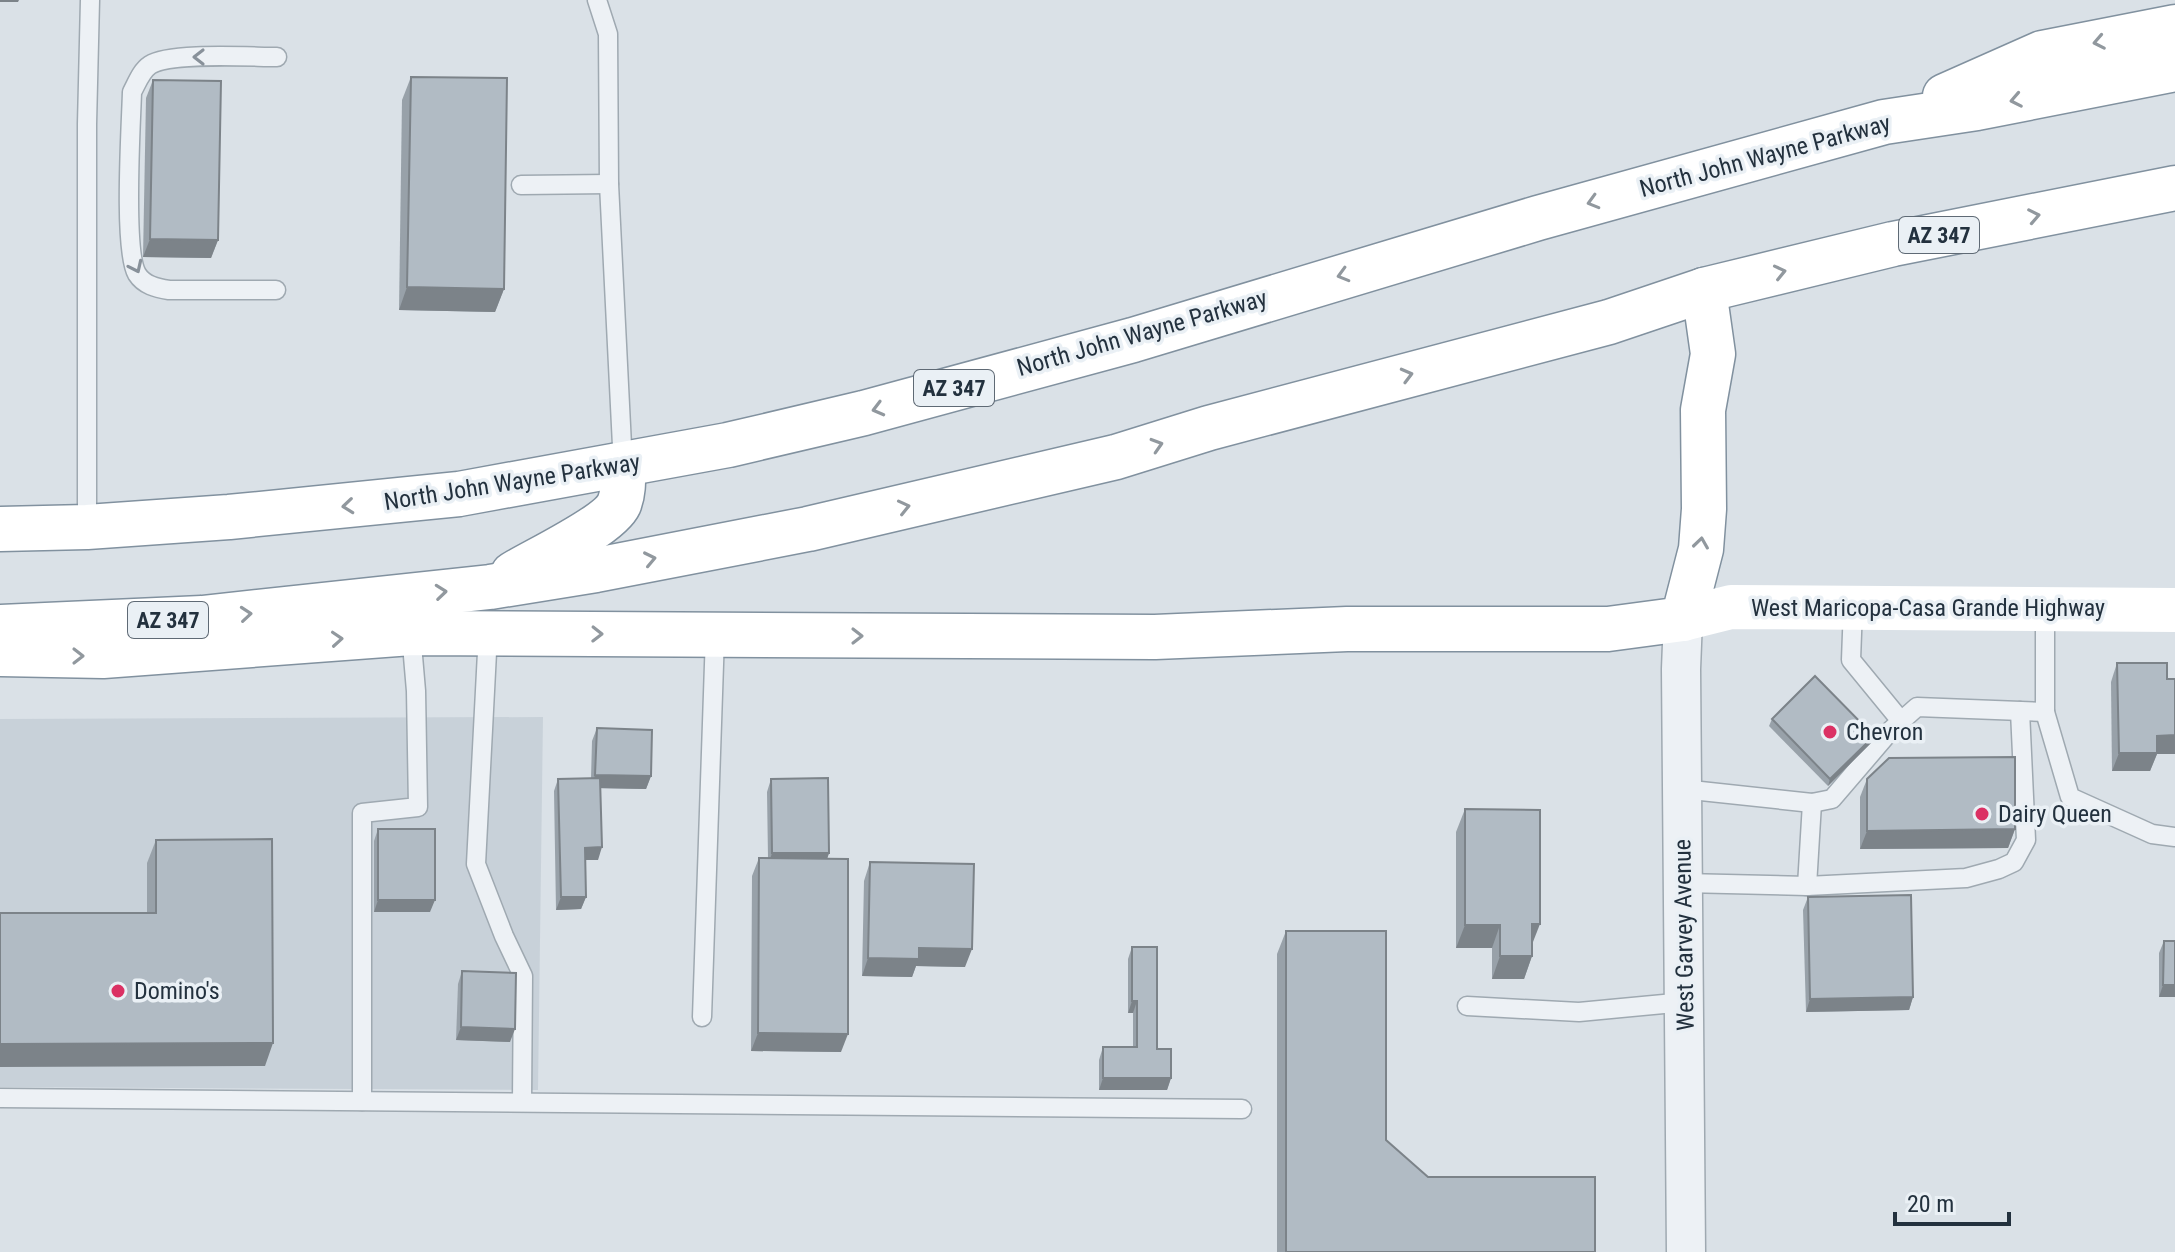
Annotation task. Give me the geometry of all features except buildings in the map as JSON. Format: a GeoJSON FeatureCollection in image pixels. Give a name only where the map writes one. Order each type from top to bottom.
{"type":"FeatureCollection","features":[{"type":"Feature","properties":{"kind":"main road"},"geometry":{"type":"LineString","coordinates":[[1884,122],[2042,53],[2175,27]]}},
{"type":"Feature","properties":{"kind":"main road","name":"North John Wayne Parkway"},"geometry":{"type":"LineString","coordinates":[[0,529],[87,527],[444,496],[728,445],[917,399],[1133,340],[1293,289],[1884,122],[1977,108],[2175,69]]}},
{"type":"Feature","properties":{"kind":"main road","name":"AZ 347"},"geometry":{"type":"LineString","coordinates":[[0,627],[202,618],[490,587],[808,529],[1116,457],[1209,428],[1609,322],[1704,290],[1893,244],[2175,188]]}},
{"type":"Feature","properties":{"kind":"main road"},"geometry":{"type":"LineString","coordinates":[[1683,619],[1701,549],[1704,509],[1703,410],[1713,354],[1704,290]]}},
{"type":"Feature","properties":{"kind":"main road"},"geometry":{"type":"LineString","coordinates":[[490,587],[597,526],[618,507],[623,488],[623,466]]}},
{"type":"Feature","properties":{"kind":"main road","name":"West Maricopa-Casa Grande Highway"},"geometry":{"type":"LineString","coordinates":[[0,654],[103,656],[411,633],[1155,637],[1347,629],[1608,629],[1683,619],[1731,607],[2175,610]]}},
{"type":"Feature","properties":{"kind":"street","name":"West Garvey Avenue"},"geometry":{"type":"LineString","coordinates":[[1683,619],[1686,1252]]}},
{"type":"Feature","properties":{"kind":"lane"},"geometry":{"type":"LineString","coordinates":[[87,527],[90,0]]}},
{"type":"Feature","properties":{"kind":"lane"},"geometry":{"type":"LineString","coordinates":[[597,0],[608,34],[609,184],[623,466]]}},
{"type":"Feature","properties":{"kind":"lane"},"geometry":{"type":"LineString","coordinates":[[276,290],[169,290],[152,287],[138,276],[130,258],[130,211],[132,92],[141,74],[151,64],[181,57],[277,57]]}},
{"type":"Feature","properties":{"kind":"lane"},"geometry":{"type":"LineString","coordinates":[[521,185],[609,184]]}},
{"type":"Feature","properties":{"kind":"lane"},"geometry":{"type":"LineString","coordinates":[[1853,607],[1851,660],[1901,721]]}},
{"type":"Feature","properties":{"kind":"lane"},"geometry":{"type":"LineString","coordinates":[[2045,609],[2045,712],[2070,797],[2152,834],[2175,837]]}},
{"type":"Feature","properties":{"kind":"lane"},"geometry":{"type":"LineString","coordinates":[[362,1101],[362,813],[418,807],[416,691],[411,633]]}},
{"type":"Feature","properties":{"kind":"lane"},"geometry":{"type":"LineString","coordinates":[[488,633],[476,864],[523,976],[522,1102]]}},
{"type":"Feature","properties":{"kind":"lane"},"geometry":{"type":"LineString","coordinates":[[702,1017],[715,635]]}},
{"type":"Feature","properties":{"kind":"lane"},"geometry":{"type":"LineString","coordinates":[[1682,789],[1812,803],[1832,799],[1917,707],[2045,712]]}},
{"type":"Feature","properties":{"kind":"lane"},"geometry":{"type":"LineString","coordinates":[[1684,883],[1807,886],[1966,878],[2014,862],[2026,840],[2020,711]]}},
{"type":"Feature","properties":{"kind":"lane"},"geometry":{"type":"LineString","coordinates":[[1807,886],[1812,803]]}},
{"type":"Feature","properties":{"kind":"lane"},"geometry":{"type":"LineString","coordinates":[[1467,1006],[1579,1012],[1685,1002]]}},
{"type":"Feature","properties":{"kind":"lane"},"geometry":{"type":"LineString","coordinates":[[0,1098],[1242,1109]]}},
{"type":"Feature","properties":{"kind":"shaded area"},"geometry":{"type":"Polygon","coordinates":[[[543,717],[538,1090],[0,1087],[0,719],[543,717]]]}},
{"type":"Feature","properties":{"kind":"place","name":"Chevron"},"geometry":{"type":"Point","coordinates":[1830,732]}},
{"type":"Feature","properties":{"kind":"place","name":"Dairy Queen"},"geometry":{"type":"Point","coordinates":[1982,814]}},
{"type":"Feature","properties":{"kind":"place","name":"Domino's"},"geometry":{"type":"Point","coordinates":[118,991]}}]}
